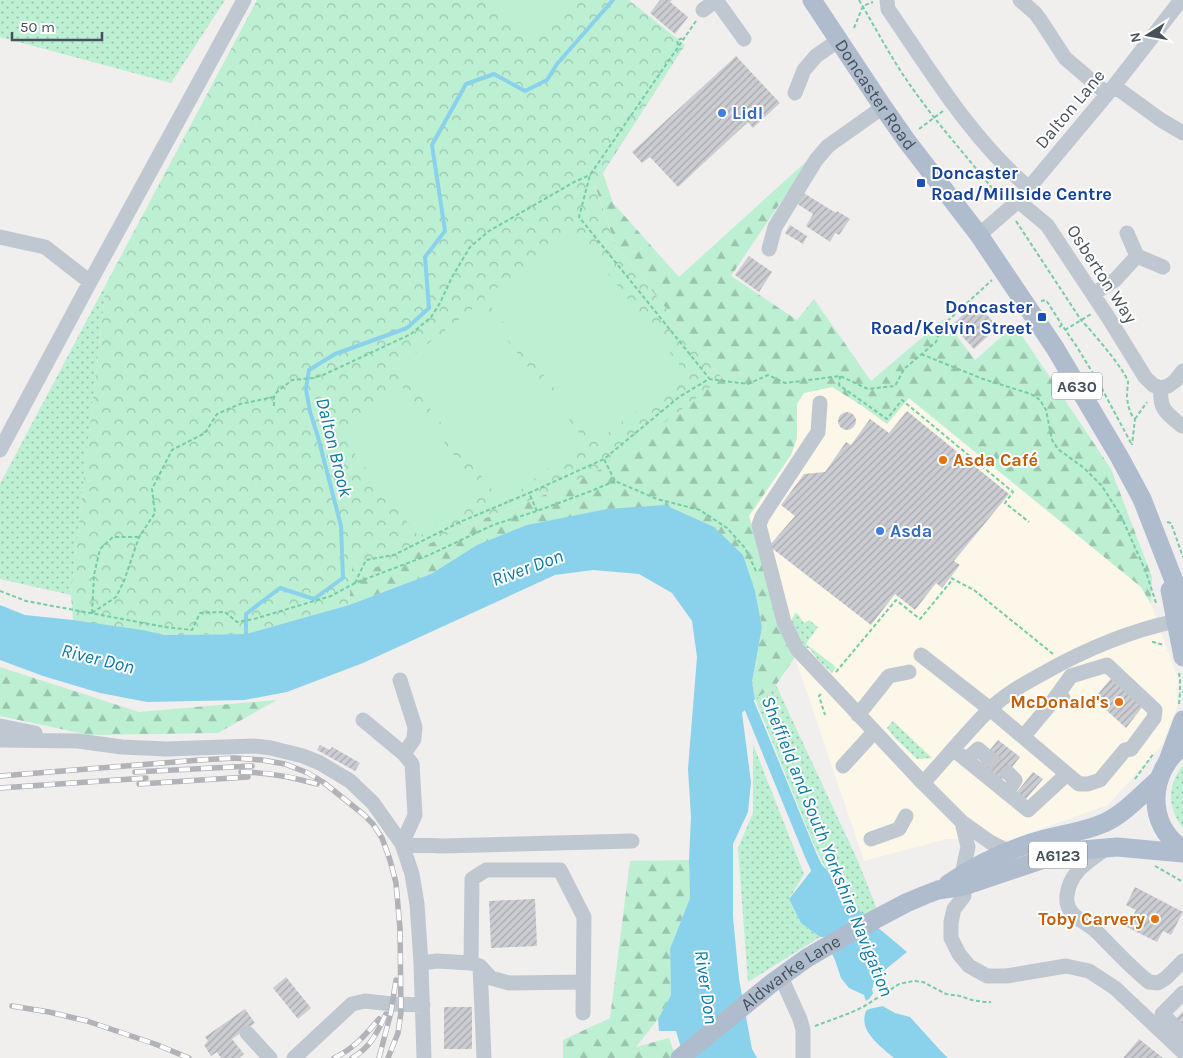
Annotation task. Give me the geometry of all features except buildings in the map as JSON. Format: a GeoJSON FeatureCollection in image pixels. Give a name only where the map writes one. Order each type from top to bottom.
{"type":"FeatureCollection","features":[{"type":"Feature","properties":{"kind":"main road","name":"Doncaster Road"},"geometry":{"type":"LineString","coordinates":[[812,0],[906,140],[979,235],[1003,270],[1055,348],[1120,458],[1142,499],[1160,545],[1183,657]]}},
{"type":"Feature","properties":{"kind":"main road"},"geometry":{"type":"LineString","coordinates":[[1183,720],[1158,780],[1156,794],[1156,807],[1161,823],[1169,836],[1183,849]]}},
{"type":"Feature","properties":{"kind":"main road"},"geometry":{"type":"LineString","coordinates":[[1167,761],[1183,746]]}},
{"type":"Feature","properties":{"kind":"main road","name":"Aldwarke Lane"},"geometry":{"type":"LineString","coordinates":[[963,880],[976,866],[1010,852],[1043,840],[1105,823],[1158,780]]}},
{"type":"Feature","properties":{"kind":"main road","name":"Aldwarke Lane"},"geometry":{"type":"LineString","coordinates":[[680,1058],[806,958],[906,903],[963,880],[1071,851],[1117,846],[1183,853]]}},
{"type":"Feature","properties":{"kind":"street"},"geometry":{"type":"LineString","coordinates":[[703,10],[716,0],[744,39]]}},
{"type":"Feature","properties":{"kind":"street"},"geometry":{"type":"LineString","coordinates":[[1020,0],[1035,13],[1065,58],[1110,90],[1183,133]]}},
{"type":"Feature","properties":{"kind":"street","name":"Dalton Lane"},"geometry":{"type":"LineString","coordinates":[[979,235],[1018,201],[1110,90],[1181,0]]}},
{"type":"Feature","properties":{"kind":"street"},"geometry":{"type":"LineString","coordinates":[[2,443],[243,1]]}},
{"type":"Feature","properties":{"kind":"street"},"geometry":{"type":"LineString","coordinates":[[883,2],[953,104],[1008,170],[1029,188]]}},
{"type":"Feature","properties":{"kind":"street"},"geometry":{"type":"LineString","coordinates":[[795,93],[804,70],[816,56],[840,40]]}},
{"type":"Feature","properties":{"kind":"street"},"geometry":{"type":"LineString","coordinates":[[769,249],[775,227],[816,160],[828,146],[883,107]]}},
{"type":"Feature","properties":{"kind":"street","name":"Osberton Way"},"geometry":{"type":"LineString","coordinates":[[1018,201],[1047,225],[1145,377],[1153,385],[1159,387]]}},
{"type":"Feature","properties":{"kind":"street"},"geometry":{"type":"LineString","coordinates":[[1127,233],[1137,256],[1163,267]]}},
{"type":"Feature","properties":{"kind":"street"},"geometry":{"type":"LineString","coordinates":[[0,237],[44,247],[90,282]]}},
{"type":"Feature","properties":{"kind":"street"},"geometry":{"type":"LineString","coordinates":[[1097,300],[1137,256]]}},
{"type":"Feature","properties":{"kind":"street"},"geometry":{"type":"LineString","coordinates":[[1182,426],[1163,410],[1159,387],[1168,386],[1183,371]]}},
{"type":"Feature","properties":{"kind":"street"},"geometry":{"type":"LineString","coordinates":[[820,403],[818,432],[762,517],[759,526],[784,622],[797,649],[923,783],[962,822],[990,842],[1010,852]]}},
{"type":"Feature","properties":{"kind":"street"},"geometry":{"type":"LineString","coordinates":[[923,783],[990,709],[1013,690],[1071,658],[1174,616]]}},
{"type":"Feature","properties":{"kind":"street"},"geometry":{"type":"LineString","coordinates":[[922,655],[1079,784],[1088,784],[1100,780],[1125,750],[1131,749],[1154,718],[1155,710],[1108,665],[1071,676],[1060,699],[1022,737]]}},
{"type":"Feature","properties":{"kind":"street"},"geometry":{"type":"LineString","coordinates":[[858,714],[889,676],[909,672]]}},
{"type":"Feature","properties":{"kind":"street"},"geometry":{"type":"LineString","coordinates":[[400,680],[415,727],[414,739],[404,754]]}},
{"type":"Feature","properties":{"kind":"street"},"geometry":{"type":"LineString","coordinates":[[362,720],[404,754],[412,764],[415,815],[402,844]]}},
{"type":"Feature","properties":{"kind":"street"},"geometry":{"type":"LineString","coordinates":[[0,726],[78,741],[122,747],[166,749],[254,746],[271,748],[303,756],[320,763],[350,781],[374,803],[402,844],[412,874],[417,904],[421,963],[424,1058]]}},
{"type":"Feature","properties":{"kind":"street"},"geometry":{"type":"LineString","coordinates":[[843,766],[874,732]]}},
{"type":"Feature","properties":{"kind":"street"},"geometry":{"type":"LineString","coordinates":[[0,740],[78,741]]}},
{"type":"Feature","properties":{"kind":"street"},"geometry":{"type":"LineString","coordinates":[[966,760],[978,749],[986,755]]}},
{"type":"Feature","properties":{"kind":"street"},"geometry":{"type":"LineString","coordinates":[[953,750],[1028,810],[1067,774]]}},
{"type":"Feature","properties":{"kind":"street"},"geometry":{"type":"LineString","coordinates":[[1007,793],[1015,780],[1008,773]]}},
{"type":"Feature","properties":{"kind":"street"},"geometry":{"type":"LineString","coordinates":[[871,839],[899,829],[906,816]]}},
{"type":"Feature","properties":{"kind":"street"},"geometry":{"type":"LineString","coordinates":[[962,822],[968,847],[963,880],[964,896],[954,909],[950,938],[959,954],[969,966],[987,976],[1006,976],[1066,966],[1089,971],[1116,988],[1183,1052]]}},
{"type":"Feature","properties":{"kind":"street"},"geometry":{"type":"LineString","coordinates":[[402,844],[442,846],[632,841]]}},
{"type":"Feature","properties":{"kind":"street"},"geometry":{"type":"LineString","coordinates":[[1107,848],[1080,867],[1073,876],[1068,888],[1066,902],[1070,912],[1093,928],[1149,982],[1158,983],[1166,978],[1183,961]]}},
{"type":"Feature","properties":{"kind":"street"},"geometry":{"type":"LineString","coordinates":[[484,1058],[476,965],[472,879],[486,870],[560,870],[584,917],[583,1013]]}},
{"type":"Feature","properties":{"kind":"street"},"geometry":{"type":"LineString","coordinates":[[421,963],[437,961],[476,965],[491,978],[509,983],[583,982]]}},
{"type":"Feature","properties":{"kind":"street"},"geometry":{"type":"LineString","coordinates":[[777,980],[800,1019],[803,1030],[803,1058]]}},
{"type":"Feature","properties":{"kind":"street"},"geometry":{"type":"LineString","coordinates":[[1183,993],[1162,1014],[1183,1034]]}},
{"type":"Feature","properties":{"kind":"street"},"geometry":{"type":"LineString","coordinates":[[294,1058],[352,1004],[365,1001],[423,1005]]}},
{"type":"Feature","properties":{"kind":"street"},"geometry":{"type":"LineString","coordinates":[[247,1033],[270,1058]]}},
{"type":"Feature","properties":{"kind":"path"},"geometry":{"type":"LineString","coordinates":[[854,28],[862,6],[883,2]]}},
{"type":"Feature","properties":{"kind":"path"},"geometry":{"type":"LineString","coordinates":[[703,10],[590,175],[579,217],[710,379]]}},
{"type":"Feature","properties":{"kind":"path"},"geometry":{"type":"LineString","coordinates":[[906,140],[953,104]]}},
{"type":"Feature","properties":{"kind":"path"},"geometry":{"type":"LineString","coordinates":[[274,406],[274,397],[277,392],[292,380],[323,375],[411,334],[431,317],[470,247],[489,231],[574,182],[590,175]]}},
{"type":"Feature","properties":{"kind":"path"},"geometry":{"type":"LineString","coordinates":[[355,584],[366,560],[394,555],[460,522],[604,459],[679,397],[710,379],[748,384],[768,375],[785,383],[840,376],[868,389],[895,386],[904,369],[936,342],[941,327],[1003,270]]}},
{"type":"Feature","properties":{"kind":"path"},"geometry":{"type":"LineString","coordinates":[[1065,330],[1097,300]]}},
{"type":"Feature","properties":{"kind":"path"},"geometry":{"type":"LineString","coordinates":[[921,354],[983,380],[1031,394],[1040,400],[1046,410],[1052,440],[1058,449],[1084,468],[1102,486],[1121,516],[1146,572],[1174,616]]}},
{"type":"Feature","properties":{"kind":"path"},"geometry":{"type":"LineString","coordinates":[[840,376],[840,385],[887,419],[902,400],[1013,492],[1005,503],[1029,522]]}},
{"type":"Feature","properties":{"kind":"path"},"geometry":{"type":"LineString","coordinates":[[1135,419],[1159,387]]}},
{"type":"Feature","properties":{"kind":"path"},"geometry":{"type":"LineString","coordinates":[[92,613],[116,597],[124,581],[139,537],[155,513],[152,489],[172,450],[205,433],[217,414],[240,404],[274,397]]}},
{"type":"Feature","properties":{"kind":"path"},"geometry":{"type":"LineString","coordinates":[[604,459],[615,481],[658,499],[700,510],[727,528],[745,548],[758,574]]}},
{"type":"Feature","properties":{"kind":"path"},"geometry":{"type":"LineString","coordinates":[[0,592],[26,601],[165,627],[192,630],[200,613],[225,612],[237,622],[254,619],[331,596],[355,584],[429,555],[494,525],[592,491],[615,481]]}},
{"type":"Feature","properties":{"kind":"path"},"geometry":{"type":"LineString","coordinates":[[529,493],[537,511]]}},
{"type":"Feature","properties":{"kind":"path"},"geometry":{"type":"LineString","coordinates":[[92,613],[94,575],[100,549],[113,537],[139,537]]}},
{"type":"Feature","properties":{"kind":"path"},"geometry":{"type":"LineString","coordinates":[[825,716],[819,696],[860,642],[896,600],[920,619],[952,578],[974,590],[1053,654],[1058,665]]}},
{"type":"Feature","properties":{"kind":"path"},"geometry":{"type":"LineString","coordinates":[[803,1030],[850,1013],[899,984],[914,981],[923,982],[946,994],[991,1002]]}},
{"type":"Feature","properties":{"kind":"shaded area"},"geometry":{"type":"Polygon","coordinates":[[[832,387],[887,424],[908,398],[1141,587],[1151,604],[1178,679],[1177,707],[1162,745],[1108,805],[1010,840],[947,839],[864,861],[795,657],[780,628],[749,516],[791,455],[797,438],[797,404],[804,393],[832,387]]]}},
{"type":"Feature","properties":{"kind":"green space"},"geometry":{"type":"Polygon","coordinates":[[[0,0],[225,0],[171,83],[0,37],[0,0]]]}},
{"type":"Feature","properties":{"kind":"green space"},"geometry":{"type":"Polygon","coordinates":[[[257,0],[629,0],[685,45],[603,173],[594,184],[616,246],[722,378],[608,466],[546,494],[465,526],[395,561],[367,570],[353,561],[349,605],[246,634],[165,635],[73,620],[71,595],[106,284],[257,0]]]}},
{"type":"Feature","properties":{"kind":"green space"},"geometry":{"type":"Polygon","coordinates":[[[496,0],[578,0],[529,43],[493,2],[496,0]]]}},
{"type":"Feature","properties":{"kind":"green space"},"geometry":{"type":"Polygon","coordinates":[[[811,157],[731,276],[797,320],[814,299],[871,381],[944,319],[975,360],[1015,325],[1111,469],[1152,577],[1151,604],[1141,587],[909,398],[887,424],[832,387],[804,393],[797,404],[797,438],[791,455],[749,516],[763,566],[795,657],[776,685],[755,699],[752,682],[762,627],[755,591],[743,555],[479,544],[431,574],[349,605],[352,561],[465,526],[546,494],[722,378],[616,246],[594,183],[603,173],[613,203],[679,277],[811,157]]]}},
{"type":"Feature","properties":{"kind":"green space"},"geometry":{"type":"Polygon","coordinates":[[[573,229],[686,373],[596,442],[484,298],[573,229]]]}},
{"type":"Feature","properties":{"kind":"green space"},"geometry":{"type":"Polygon","coordinates":[[[106,284],[71,595],[0,579],[0,484],[106,284]]]}},
{"type":"Feature","properties":{"kind":"green space"},"geometry":{"type":"Polygon","coordinates":[[[479,304],[584,439],[503,504],[398,367],[479,304]]]}},
{"type":"Feature","properties":{"kind":"green space"},"geometry":{"type":"Polygon","coordinates":[[[400,385],[481,490],[419,537],[338,432],[400,385]]]}},
{"type":"Feature","properties":{"kind":"green space"},"geometry":{"type":"Polygon","coordinates":[[[795,613],[798,614],[804,623],[809,620],[818,627],[806,644],[836,667],[832,673],[809,648],[805,648],[791,621],[795,613]]]}},
{"type":"Feature","properties":{"kind":"green space"},"geometry":{"type":"Polygon","coordinates":[[[0,667],[139,712],[277,700],[218,733],[89,735],[0,716],[0,667]]]}},
{"type":"Feature","properties":{"kind":"green space"},"geometry":{"type":"Polygon","coordinates":[[[776,685],[857,859],[879,914],[863,915],[826,869],[816,850],[755,699],[776,685]]]}},
{"type":"Feature","properties":{"kind":"green space"},"geometry":{"type":"Polygon","coordinates":[[[893,721],[932,758],[917,759],[887,728],[893,721]]]}},
{"type":"Feature","properties":{"kind":"green space"},"geometry":{"type":"Polygon","coordinates":[[[753,744],[804,874],[789,899],[801,923],[820,937],[748,982],[738,848],[753,813],[753,744]]]}},
{"type":"Feature","properties":{"kind":"green space"},"geometry":{"type":"Polygon","coordinates":[[[1183,765],[1183,828],[1174,813],[1171,796],[1174,780],[1183,765]]]}},
{"type":"Feature","properties":{"kind":"green space"},"geometry":{"type":"Polygon","coordinates":[[[689,860],[690,898],[670,949],[671,995],[658,1019],[636,1047],[669,1038],[676,1058],[563,1058],[563,1040],[610,1018],[630,861],[689,860]]]}},
{"type":"Feature","properties":{"kind":"water","name":"River Don"},"geometry":{"type":"Polygon","coordinates":[[[665,505],[714,527],[743,555],[755,591],[762,627],[752,682],[755,699],[742,713],[751,782],[748,812],[733,844],[733,917],[739,979],[752,1049],[757,1058],[684,1058],[676,1031],[659,1031],[658,1019],[671,995],[670,949],[690,898],[691,817],[688,769],[697,657],[692,621],[672,593],[639,574],[593,570],[555,575],[363,663],[287,692],[244,700],[147,702],[100,693],[43,676],[0,660],[0,605],[25,615],[73,620],[165,635],[246,634],[349,605],[431,574],[477,545],[527,525],[607,509],[665,505]]]}},
{"type":"Feature","properties":{"kind":"water"},"geometry":{"type":"Polygon","coordinates":[[[817,860],[863,915],[907,952],[875,978],[872,990],[877,1003],[895,1013],[910,1017],[948,1058],[894,1058],[870,1036],[864,1022],[868,1007],[864,995],[849,988],[841,978],[824,937],[820,937],[801,923],[789,899],[811,871],[810,863],[817,860]]]}},
{"type":"Feature","properties":{"kind":"pier"},"geometry":{"type":"Polygon","coordinates":[[[875,991],[883,1006],[869,1009],[862,1013],[865,1006],[864,1002],[875,991]]]}},
{"type":"Feature","properties":{"kind":"waterway","name":"Dalton Brook"},"geometry":{"type":"LineString","coordinates":[[246,634],[246,614],[280,588],[314,599],[343,578],[341,526],[310,412],[306,389],[309,370],[335,354],[407,328],[429,308],[425,257],[445,231],[432,145],[466,84],[494,74],[525,91],[547,80],[557,64],[613,0]]}},
{"type":"Feature","properties":{"kind":"waterway","name":"Sheffield and South Yorkshire Navigation"},"geometry":{"type":"LineString","coordinates":[[743,690],[821,877]]}},
{"type":"Feature","properties":{"kind":"tunnel"},"geometry":{"type":"LineString","coordinates":[[985,755],[1008,773]]}},
{"type":"Feature","properties":{"kind":"railway"},"geometry":{"type":"LineString","coordinates":[[0,776],[234,758],[285,764],[308,773],[323,782],[373,824],[382,838],[396,883],[400,929],[401,1012],[398,1033],[388,1058]]}},
{"type":"Feature","properties":{"kind":"railway"},"geometry":{"type":"LineString","coordinates":[[135,772],[252,766]]}},
{"type":"Feature","properties":{"kind":"railway"},"geometry":{"type":"LineString","coordinates":[[241,772],[279,775],[317,784]]}},
{"type":"Feature","properties":{"kind":"railway"},"geometry":{"type":"LineString","coordinates":[[139,784],[248,777]]}},
{"type":"Feature","properties":{"kind":"railway"},"geometry":{"type":"LineString","coordinates":[[0,788],[146,778]]}},
{"type":"Feature","properties":{"kind":"railway"},"geometry":{"type":"LineString","coordinates":[[379,1058],[391,1012],[396,980]]}},
{"type":"Feature","properties":{"kind":"railway"},"geometry":{"type":"LineString","coordinates":[[12,1006],[87,1021],[155,1044],[189,1058]]}},
{"type":"Feature","properties":{"kind":"railway"},"geometry":{"type":"LineString","coordinates":[[352,1058],[369,1044],[386,1014]]}},
{"type":"Feature","properties":{"kind":"railway"},"geometry":{"type":"LineString","coordinates":[[334,1058],[353,1046],[379,1019]]}},
{"type":"Feature","properties":{"kind":"place","name":"Lidl"},"geometry":{"type":"Point","coordinates":[722,113]}},
{"type":"Feature","properties":{"kind":"place","name":"Doncaster Road/Millside Centre"},"geometry":{"type":"Point","coordinates":[921,183]}},
{"type":"Feature","properties":{"kind":"place","name":"Doncaster Road/Kelvin Street"},"geometry":{"type":"Point","coordinates":[1042,317]}},
{"type":"Feature","properties":{"kind":"place","name":"Asda Café"},"geometry":{"type":"Point","coordinates":[943,460]}},
{"type":"Feature","properties":{"kind":"place","name":"Asda"},"geometry":{"type":"Point","coordinates":[880,531]}},
{"type":"Feature","properties":{"kind":"place","name":"McDonald's"},"geometry":{"type":"Point","coordinates":[1119,702]}},
{"type":"Feature","properties":{"kind":"place","name":"Toby Carvery"},"geometry":{"type":"Point","coordinates":[1155,919]}}]}
